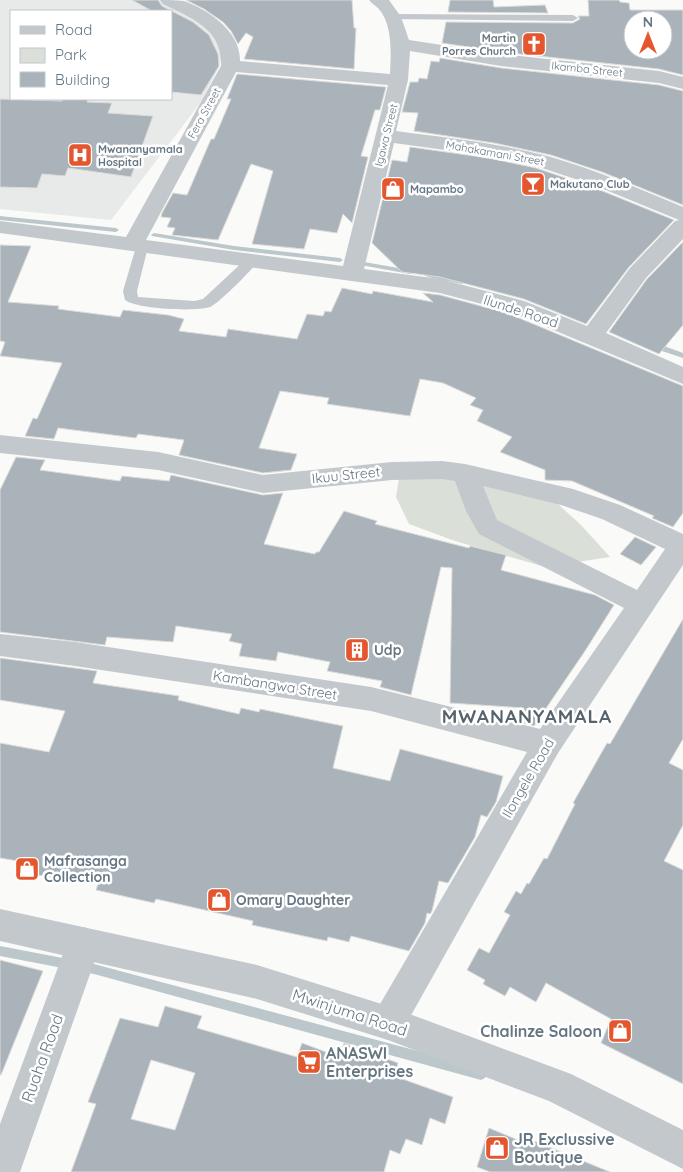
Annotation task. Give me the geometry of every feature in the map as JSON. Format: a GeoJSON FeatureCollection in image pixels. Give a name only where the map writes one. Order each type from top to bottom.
{"type":"FeatureCollection","features":[{"type":"Feature","properties":{"kind":"street"},"geometry":{"type":"LineString","coordinates":[[169,0],[210,23],[224,36],[231,49],[230,66],[399,80]]}},
{"type":"Feature","properties":{"kind":"street","name":"Igawa Street"},"geometry":{"type":"LineString","coordinates":[[352,273],[399,80],[401,44],[392,17],[385,5],[378,0]]}},
{"type":"Feature","properties":{"kind":"street","name":"Ikamba Street"},"geometry":{"type":"LineString","coordinates":[[401,44],[501,60],[659,77],[683,83]]}},
{"type":"Feature","properties":{"kind":"street","name":"Fera Street"},"geometry":{"type":"LineString","coordinates":[[137,246],[230,66]]}},
{"type":"Feature","properties":{"kind":"street","name":"Mahakamani Street"},"geometry":{"type":"LineString","coordinates":[[386,136],[487,150],[548,162],[575,170],[683,215]]}},
{"type":"Feature","properties":{"kind":"street"},"geometry":{"type":"LineString","coordinates":[[592,336],[638,273],[683,226]]}},
{"type":"Feature","properties":{"kind":"street","name":"Ilunde Road"},"geometry":{"type":"LineString","coordinates":[[0,227],[440,286],[516,306],[592,336],[683,376]]}},
{"type":"Feature","properties":{"kind":"street","name":"Ikuu Street"},"geometry":{"type":"LineString","coordinates":[[0,444],[158,461],[263,484],[392,471],[442,470],[465,472],[564,496],[612,512],[683,544]]}},
{"type":"Feature","properties":{"kind":"street"},"geometry":{"type":"LineString","coordinates":[[465,472],[479,511],[488,527],[504,537],[640,604]]}},
{"type":"Feature","properties":{"kind":"street","name":"Ilongele Road"},"geometry":{"type":"LineString","coordinates":[[388,1023],[546,744],[640,604],[683,544]]}},
{"type":"Feature","properties":{"kind":"street","name":"Kambangwa Street"},"geometry":{"type":"LineString","coordinates":[[0,645],[75,654],[371,699],[546,744]]}},
{"type":"Feature","properties":{"kind":"street","name":"Mwinjuma Road"},"geometry":{"type":"LineString","coordinates":[[0,925],[256,982],[388,1023],[558,1087],[683,1150]]}},
{"type":"Feature","properties":{"kind":"street","name":"Ruaha Road"},"geometry":{"type":"LineString","coordinates":[[1,1172],[84,943]]}},
{"type":"Feature","properties":{"kind":"lane"},"geometry":{"type":"LineString","coordinates":[[392,17],[573,18]]}},
{"type":"Feature","properties":{"kind":"lane"},"geometry":{"type":"LineString","coordinates":[[137,246],[130,291],[130,297],[135,301],[194,305],[207,303],[252,261]]}},
{"type":"Feature","properties":{"kind":"shaded area","name":"Mwananyamala Hospital"},"geometry":{"type":"Polygon","coordinates":[[[0,0],[173,0],[230,34],[218,69],[201,102],[111,220],[0,209],[0,0]]]}},
{"type":"Feature","properties":{"kind":"green space"},"geometry":{"type":"Polygon","coordinates":[[[433,476],[549,496],[581,525],[610,557],[545,567],[455,541],[409,524],[396,497],[399,478],[433,476]]]}},
{"type":"Feature","properties":{"kind":"building"},"geometry":{"type":"Polygon","coordinates":[[[132,0],[158,0],[162,6],[170,10],[150,10],[132,0]]]}},
{"type":"Feature","properties":{"kind":"building"},"geometry":{"type":"Polygon","coordinates":[[[186,0],[352,0],[354,28],[356,28],[354,69],[244,59],[253,37],[246,33],[238,44],[231,31],[223,22],[186,0]]]}},
{"type":"Feature","properties":{"kind":"building"},"geometry":{"type":"Polygon","coordinates":[[[450,0],[493,0],[494,7],[545,5],[548,13],[448,12],[450,0]]]}},
{"type":"Feature","properties":{"kind":"building","name":"Martin Porres Church"},"geometry":{"type":"Polygon","coordinates":[[[588,0],[619,0],[620,2],[629,3],[630,10],[623,10],[623,60],[673,60],[673,10],[683,10],[683,75],[659,69],[501,52],[442,43],[446,22],[573,23],[580,19],[578,16],[589,16],[588,0]]]}},
{"type":"Feature","properties":{"kind":"building"},"geometry":{"type":"Polygon","coordinates":[[[172,11],[193,22],[209,35],[218,54],[219,66],[201,95],[172,92],[172,11]]]}},
{"type":"Feature","properties":{"kind":"building"},"geometry":{"type":"Polygon","coordinates":[[[440,58],[501,68],[659,85],[683,91],[683,205],[602,172],[551,155],[494,143],[414,131],[418,113],[402,112],[410,82],[418,82],[419,78],[427,79],[431,61],[439,62],[440,58]]]}},
{"type":"Feature","properties":{"kind":"building"},"geometry":{"type":"Polygon","coordinates":[[[237,74],[386,87],[380,110],[375,110],[361,156],[368,157],[352,223],[343,214],[337,233],[310,229],[304,249],[252,244],[273,171],[251,164],[218,240],[172,235],[175,228],[167,227],[171,218],[161,217],[162,213],[173,193],[187,195],[211,139],[214,139],[231,99],[227,99],[237,74]]]}},
{"type":"Feature","properties":{"kind":"building"},"geometry":{"type":"Polygon","coordinates":[[[0,99],[88,100],[87,102],[112,103],[108,113],[153,116],[131,177],[68,168],[65,176],[42,174],[37,188],[0,187],[0,99]]]}},
{"type":"Feature","properties":{"kind":"building"},"geometry":{"type":"Polygon","coordinates":[[[410,147],[489,158],[536,168],[595,188],[674,220],[629,267],[586,324],[524,299],[440,277],[402,272],[372,243],[392,160],[407,162],[410,147]]]}},
{"type":"Feature","properties":{"kind":"building"},"geometry":{"type":"Polygon","coordinates":[[[683,242],[683,325],[659,354],[609,332],[647,279],[683,242]]]}},
{"type":"Feature","properties":{"kind":"building"},"geometry":{"type":"Polygon","coordinates":[[[0,245],[31,246],[8,302],[59,306],[58,309],[120,317],[123,310],[168,315],[184,319],[179,331],[226,337],[228,329],[297,339],[307,314],[323,316],[325,311],[331,312],[342,288],[372,294],[373,291],[433,302],[423,293],[440,295],[507,313],[683,386],[683,513],[673,527],[652,518],[654,516],[572,481],[545,480],[545,470],[500,452],[512,437],[477,421],[483,410],[470,405],[476,398],[443,383],[420,379],[410,416],[327,404],[329,398],[280,391],[259,448],[297,454],[291,470],[263,473],[179,455],[184,440],[138,434],[136,438],[58,428],[54,439],[25,436],[33,418],[37,419],[62,363],[0,356],[5,342],[0,341],[0,245]]]}},
{"type":"Feature","properties":{"kind":"building"},"geometry":{"type":"Polygon","coordinates":[[[16,457],[45,460],[40,470],[120,481],[122,476],[169,481],[171,475],[263,495],[283,493],[264,544],[315,554],[319,552],[344,511],[377,521],[375,524],[469,548],[470,546],[506,555],[501,570],[595,595],[614,605],[534,726],[524,723],[524,708],[450,703],[452,568],[441,567],[411,695],[380,687],[382,681],[327,671],[330,662],[278,652],[276,661],[239,656],[242,644],[229,641],[232,634],[176,626],[173,642],[107,637],[105,645],[0,632],[0,490],[16,457]]]}},
{"type":"Feature","properties":{"kind":"building"},"geometry":{"type":"Polygon","coordinates":[[[635,537],[656,547],[641,565],[620,554],[635,537]]]}},
{"type":"Feature","properties":{"kind":"building"},"geometry":{"type":"Polygon","coordinates":[[[683,619],[683,739],[669,763],[683,770],[683,825],[664,861],[683,870],[683,1084],[601,1043],[611,1019],[546,983],[536,1002],[510,987],[505,996],[483,984],[485,980],[467,970],[479,948],[489,953],[510,915],[504,912],[516,891],[521,894],[544,858],[547,859],[575,804],[573,803],[607,743],[610,744],[683,619]]]}},
{"type":"Feature","properties":{"kind":"building"},"geometry":{"type":"Polygon","coordinates":[[[0,658],[97,671],[93,683],[179,696],[178,700],[239,714],[241,708],[259,712],[260,709],[343,726],[333,768],[390,781],[400,749],[503,776],[496,802],[487,817],[481,815],[475,837],[448,883],[439,881],[432,911],[430,914],[427,913],[425,923],[409,951],[351,936],[349,942],[328,937],[327,941],[252,925],[253,921],[156,899],[154,903],[96,890],[98,884],[17,872],[18,861],[0,858],[0,743],[49,752],[65,711],[0,700],[0,658]]]}},
{"type":"Feature","properties":{"kind":"building"},"geometry":{"type":"Polygon","coordinates":[[[0,960],[43,971],[1,1075],[0,1075],[0,960]]]}},
{"type":"Feature","properties":{"kind":"building"},"geometry":{"type":"Polygon","coordinates":[[[165,1006],[202,1016],[197,1028],[297,1057],[302,1043],[339,1057],[344,1043],[398,1063],[394,1076],[453,1097],[445,1124],[430,1118],[422,1145],[406,1139],[400,1154],[390,1150],[384,1172],[71,1172],[96,1104],[88,1102],[120,1018],[158,1027],[165,1006]],[[151,1060],[131,1119],[175,1130],[195,1073],[151,1060]]]}},
{"type":"Feature","properties":{"kind":"building"},"geometry":{"type":"Polygon","coordinates":[[[489,1128],[530,1145],[532,1140],[610,1172],[490,1172],[477,1167],[489,1128]]]}},
{"type":"Feature","properties":{"kind":"waterway"},"geometry":{"type":"LineString","coordinates":[[0,218],[116,230]]}},
{"type":"Feature","properties":{"kind":"waterway"},"geometry":{"type":"LineString","coordinates":[[154,235],[234,248],[340,260]]}},
{"type":"Feature","properties":{"kind":"waterway"},"geometry":{"type":"LineString","coordinates":[[366,264],[410,272]]}},
{"type":"Feature","properties":{"kind":"waterway"},"geometry":{"type":"LineString","coordinates":[[428,275],[462,282]]}},
{"type":"Feature","properties":{"kind":"waterway"},"geometry":{"type":"LineString","coordinates":[[653,345],[683,356]]}},
{"type":"Feature","properties":{"kind":"waterway"},"geometry":{"type":"LineString","coordinates":[[0,951],[94,969],[481,1074]]}},
{"type":"Feature","properties":{"kind":"place","name":"Martin Porres Church"},"geometry":{"type":"Point","coordinates":[534,44]}},
{"type":"Feature","properties":{"kind":"place","name":"Mwananyamala Hospital"},"geometry":{"type":"Point","coordinates":[80,155]}},
{"type":"Feature","properties":{"kind":"place","name":"Makutano Club"},"geometry":{"type":"Point","coordinates":[533,184]}},
{"type":"Feature","properties":{"kind":"place","name":"Mapambo"},"geometry":{"type":"Point","coordinates":[393,189]}},
{"type":"Feature","properties":{"kind":"place","name":"Udp"},"geometry":{"type":"Point","coordinates":[357,650]}},
{"type":"Feature","properties":{"kind":"place","name":"Mafrasanga Collection"},"geometry":{"type":"Point","coordinates":[27,869]}},
{"type":"Feature","properties":{"kind":"place","name":"Omary Daughter"},"geometry":{"type":"Point","coordinates":[219,900]}},
{"type":"Feature","properties":{"kind":"place","name":"Chalinze Saloon"},"geometry":{"type":"Point","coordinates":[620,1031]}},
{"type":"Feature","properties":{"kind":"place","name":"ANASWI Enterprises"},"geometry":{"type":"Point","coordinates":[309,1062]}},
{"type":"Feature","properties":{"kind":"place","name":"JR Exclussive Boutique"},"geometry":{"type":"Point","coordinates":[497,1148]}},
{"type":"Feature","properties":{"kind":"district","name":"MWANANYAMALA"},"geometry":{"type":"Point","coordinates":[527,716]}}]}
